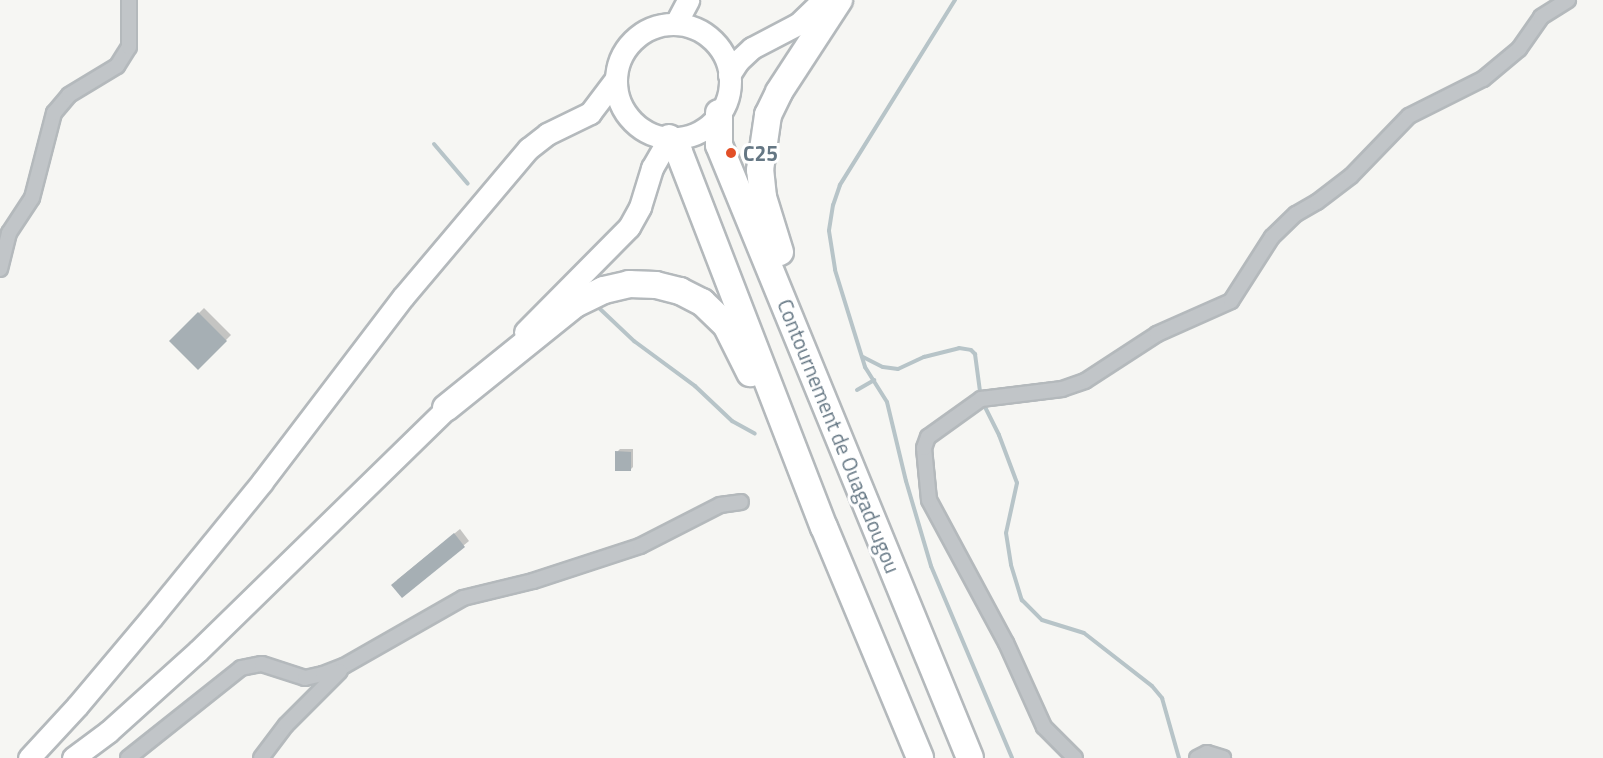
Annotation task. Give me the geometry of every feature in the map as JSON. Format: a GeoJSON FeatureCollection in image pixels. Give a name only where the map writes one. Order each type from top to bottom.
{"type":"FeatureCollection","features":[{"type":"Feature","properties":{"kind":"highway"},"geometry":{"type":"LineString","coordinates":[[839,0],[779,92],[768,115],[760,170],[763,197],[772,227],[870,510]]}},
{"type":"Feature","properties":{"kind":"highway","name":"Contournement de Ouagadougou"},"geometry":{"type":"LineString","coordinates":[[720,113],[719,145],[970,758]]}},
{"type":"Feature","properties":{"kind":"highway"},"geometry":{"type":"LineString","coordinates":[[669,138],[679,152],[824,527],[920,758]]}},
{"type":"Feature","properties":{"kind":"highway"},"geometry":{"type":"LineString","coordinates":[[446,408],[576,304],[604,290],[629,284],[656,285],[680,291],[702,302],[726,325],[824,527]]}},
{"type":"Feature","properties":{"kind":"main road"},"geometry":{"type":"LineString","coordinates":[[688,0],[676,23],[658,25],[641,33],[628,45],[619,61],[615,80],[618,100],[628,117],[643,130],[669,138],[681,138],[700,132],[720,113]]}},
{"type":"Feature","properties":{"kind":"main road"},"geometry":{"type":"LineString","coordinates":[[729,75],[738,61],[752,48],[798,24],[824,0]]}},
{"type":"Feature","properties":{"kind":"main road","name":"Contournement de Ouagadougou"},"geometry":{"type":"LineString","coordinates":[[676,23],[694,27],[710,36],[721,50],[729,75],[726,102],[720,113]]}},
{"type":"Feature","properties":{"kind":"main road"},"geometry":{"type":"LineString","coordinates":[[29,758],[78,706],[152,617],[262,482],[403,297],[528,149],[547,134],[590,113],[615,80]]}},
{"type":"Feature","properties":{"kind":"main road"},"geometry":{"type":"LineString","coordinates":[[73,758],[108,732],[198,651],[629,227],[640,207],[652,168],[669,138]]}},
{"type":"Feature","properties":{"kind":"street"},"geometry":{"type":"LineString","coordinates":[[0,269],[9,233],[32,198],[54,113],[69,94],[117,66],[129,47],[129,0]]}},
{"type":"Feature","properties":{"kind":"street"},"geometry":{"type":"LineString","coordinates":[[1075,758],[1044,727],[1006,643],[929,500],[924,448],[928,437],[981,399],[1062,389],[1085,381],[1157,334],[1231,301],[1272,237],[1296,214],[1317,202],[1351,176],[1409,116],[1483,79],[1519,49],[1541,17],[1568,0]]}},
{"type":"Feature","properties":{"kind":"street"},"geometry":{"type":"LineString","coordinates":[[129,758],[241,668],[262,664],[305,678],[345,666],[463,598],[533,581],[640,546],[720,505],[741,502]]}},
{"type":"Feature","properties":{"kind":"street"},"geometry":{"type":"LineString","coordinates":[[261,758],[286,725],[345,666]]}},
{"type":"Feature","properties":{"kind":"street"},"geometry":{"type":"LineString","coordinates":[[1197,758],[1206,753],[1223,758]]}},
{"type":"Feature","properties":{"kind":"building"},"geometry":{"type":"Polygon","coordinates":[[[198,312],[227,341],[198,370],[169,341],[198,312]]]}},
{"type":"Feature","properties":{"kind":"building"},"geometry":{"type":"Polygon","coordinates":[[[615,451],[631,452],[631,471],[615,471],[615,451]]]}},
{"type":"Feature","properties":{"kind":"building"},"geometry":{"type":"Polygon","coordinates":[[[454,533],[465,547],[402,598],[391,585],[454,533]]]}},
{"type":"Feature","properties":{"kind":"waterway"},"geometry":{"type":"LineString","coordinates":[[955,0],[840,185],[833,205],[829,231],[835,270],[865,367],[887,402],[906,481],[931,566],[1012,758]]}},
{"type":"Feature","properties":{"kind":"waterway"},"geometry":{"type":"LineString","coordinates":[[434,144],[468,184]]}},
{"type":"Feature","properties":{"kind":"waterway"},"geometry":{"type":"LineString","coordinates":[[598,307],[634,341],[695,386],[732,421],[755,434]]}},
{"type":"Feature","properties":{"kind":"waterway"},"geometry":{"type":"LineString","coordinates":[[863,357],[883,367],[898,369],[924,357],[959,348],[971,350],[975,354],[981,399],[999,435],[1017,483],[1006,533],[1011,565],[1022,600],[1042,620],[1084,633],[1152,686],[1162,698],[1179,758]]}},
{"type":"Feature","properties":{"kind":"waterway"},"geometry":{"type":"LineString","coordinates":[[857,390],[874,380]]}},
{"type":"Feature","properties":{"kind":"place","name":"C25"},"geometry":{"type":"Point","coordinates":[731,153]}}]}
